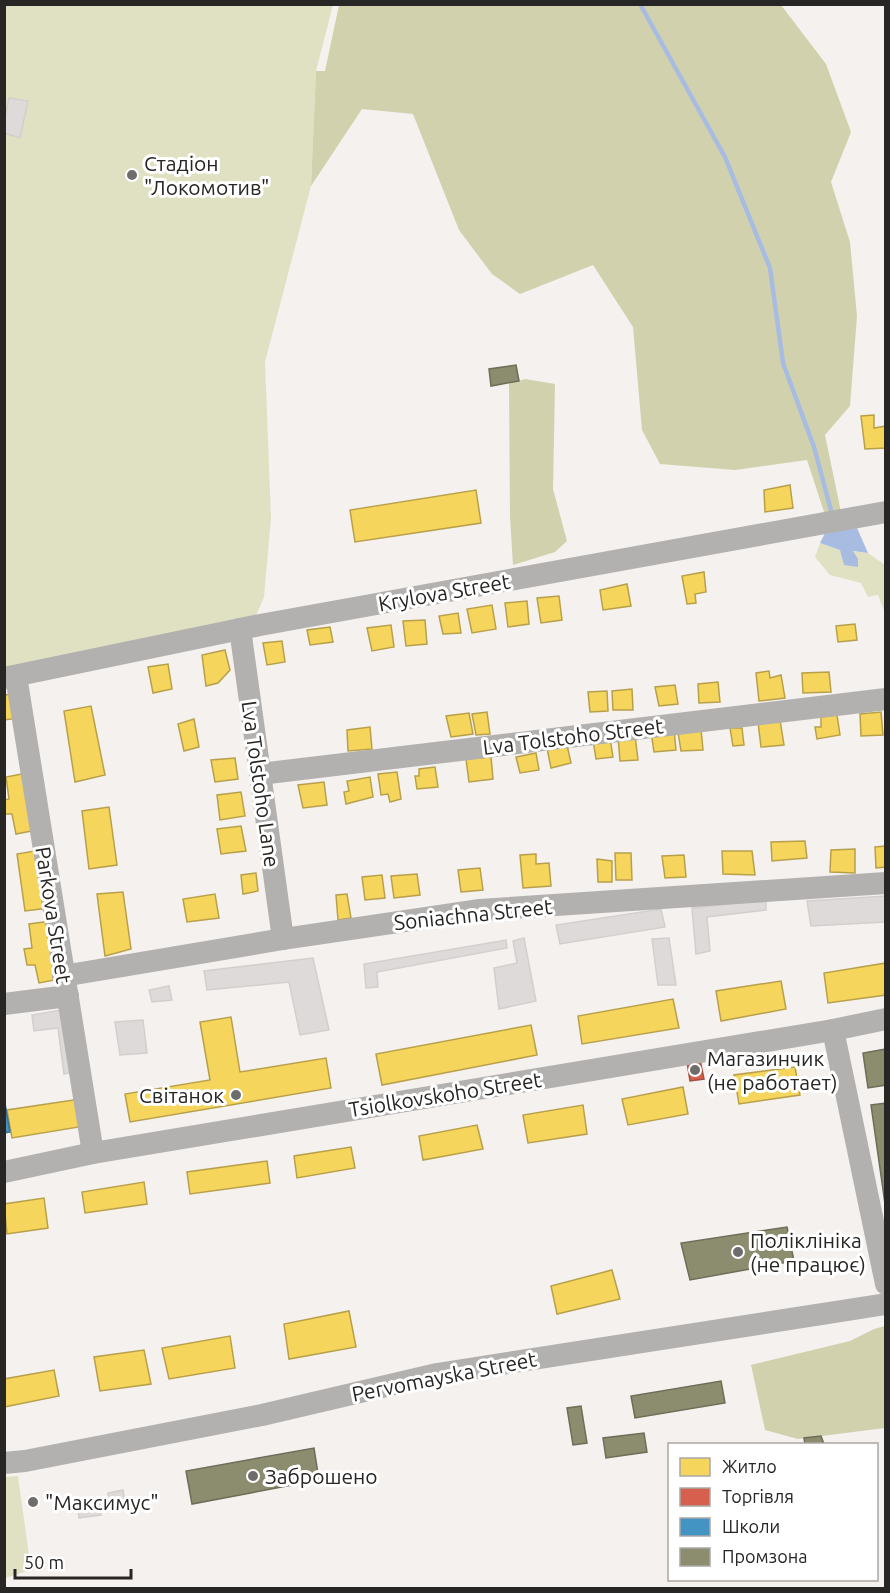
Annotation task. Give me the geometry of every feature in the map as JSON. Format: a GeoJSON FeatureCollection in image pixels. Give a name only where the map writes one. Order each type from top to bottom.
{"type":"FeatureCollection","features":[{"type":"Feature","properties":{"kind":"street","name":"Krylova Street"},"geometry":{"type":"LineString","coordinates":[[10,677],[240,629],[885,512]]}},
{"type":"Feature","properties":{"kind":"street","name":"Lva Tolstoho Lane"},"geometry":{"type":"LineString","coordinates":[[240,629],[283,939]]}},
{"type":"Feature","properties":{"kind":"street","name":"Parkova Street"},"geometry":{"type":"LineString","coordinates":[[10,677],[93,1153]]}},
{"type":"Feature","properties":{"kind":"street","name":"Lva Tolstoho Street"},"geometry":{"type":"LineString","coordinates":[[260,774],[885,699]]}},
{"type":"Feature","properties":{"kind":"street","name":"Soniachna Street"},"geometry":{"type":"LineString","coordinates":[[4,1004],[65,986],[283,939],[480,910],[885,883]]}},
{"type":"Feature","properties":{"kind":"street","name":"Tsiolkovskoho Street"},"geometry":{"type":"LineString","coordinates":[[4,1172],[93,1153],[833,1030],[885,1019]]}},
{"type":"Feature","properties":{"kind":"street"},"geometry":{"type":"LineString","coordinates":[[833,1030],[885,1284]]}},
{"type":"Feature","properties":{"kind":"street","name":"Pervomayska Street"},"geometry":{"type":"LineString","coordinates":[[4,1463],[25,1461],[262,1415],[437,1374],[885,1304]]}},
{"type":"Feature","properties":{"kind":"green space"},"geometry":{"type":"Polygon","coordinates":[[[5,5],[333,5],[316,71],[311,186],[265,362],[271,518],[264,597],[254,620],[5,668],[5,5]]]}},
{"type":"Feature","properties":{"kind":"green space"},"geometry":{"type":"Polygon","coordinates":[[[339,5],[781,5],[826,64],[851,132],[831,182],[850,242],[857,316],[850,406],[825,435],[841,512],[825,515],[807,460],[735,470],[660,464],[642,430],[633,327],[593,265],[520,294],[492,274],[459,230],[413,114],[362,109],[311,186],[316,71],[325,71],[339,5]]]}},
{"type":"Feature","properties":{"kind":"green space"},"geometry":{"type":"Polygon","coordinates":[[[525,379],[555,384],[553,489],[567,541],[555,552],[513,565],[510,517],[509,384],[525,379]]]}},
{"type":"Feature","properties":{"kind":"green space"},"geometry":{"type":"Polygon","coordinates":[[[820,543],[840,550],[868,553],[885,565],[885,613],[878,595],[868,597],[861,583],[830,575],[815,557],[820,543]]]}},
{"type":"Feature","properties":{"kind":"green space"},"geometry":{"type":"Polygon","coordinates":[[[885,1326],[885,1428],[798,1439],[765,1430],[751,1365],[850,1341],[885,1326]]]}},
{"type":"Feature","properties":{"kind":"green space"},"geometry":{"type":"Polygon","coordinates":[[[18,1476],[31,1570],[5,1578],[5,1477],[18,1476]]]}},
{"type":"Feature","properties":{"kind":"water"},"geometry":{"type":"Polygon","coordinates":[[[857,528],[868,553],[853,551],[858,559],[858,567],[844,565],[840,550],[820,543],[825,533],[857,528]]]}},
{"type":"Feature","properties":{"kind":"building: Житло"},"geometry":{"type":"Polygon","coordinates":[[[874,415],[874,428],[886,426],[886,448],[865,449],[861,416],[874,415]]]}},
{"type":"Feature","properties":{"kind":"building: Житло"},"geometry":{"type":"Polygon","coordinates":[[[790,485],[793,508],[765,512],[764,490],[790,485]]]}},
{"type":"Feature","properties":{"kind":"building: Житло"},"geometry":{"type":"Polygon","coordinates":[[[476,490],[481,523],[355,542],[350,510],[476,490]]]}},
{"type":"Feature","properties":{"kind":"building: Житло"},"geometry":{"type":"Polygon","coordinates":[[[704,572],[706,592],[695,594],[696,603],[687,604],[682,576],[704,572]]]}},
{"type":"Feature","properties":{"kind":"building: Житло"},"geometry":{"type":"Polygon","coordinates":[[[627,584],[631,606],[603,610],[600,590],[627,584]]]}},
{"type":"Feature","properties":{"kind":"building: Житло"},"geometry":{"type":"Polygon","coordinates":[[[559,596],[562,620],[541,623],[537,598],[559,596]]]}},
{"type":"Feature","properties":{"kind":"building: Житло"},"geometry":{"type":"Polygon","coordinates":[[[527,601],[529,624],[508,627],[505,603],[527,601]]]}},
{"type":"Feature","properties":{"kind":"building: Житло"},"geometry":{"type":"Polygon","coordinates":[[[492,605],[496,629],[472,633],[467,609],[492,605]]]}},
{"type":"Feature","properties":{"kind":"building: Житло"},"geometry":{"type":"Polygon","coordinates":[[[458,613],[461,633],[443,634],[439,616],[458,613]]]}},
{"type":"Feature","properties":{"kind":"building: Житло"},"geometry":{"type":"Polygon","coordinates":[[[425,620],[427,644],[406,646],[403,621],[425,620]]]}},
{"type":"Feature","properties":{"kind":"building: Житло"},"geometry":{"type":"Polygon","coordinates":[[[855,624],[857,640],[838,642],[836,626],[855,624]]]}},
{"type":"Feature","properties":{"kind":"building: Житло"},"geometry":{"type":"Polygon","coordinates":[[[391,625],[394,647],[372,651],[367,628],[391,625]]]}},
{"type":"Feature","properties":{"kind":"building: Житло"},"geometry":{"type":"Polygon","coordinates":[[[330,627],[333,642],[310,645],[307,630],[330,627]]]}},
{"type":"Feature","properties":{"kind":"building: Житло"},"geometry":{"type":"Polygon","coordinates":[[[282,641],[285,662],[267,665],[263,643],[282,641]]]}},
{"type":"Feature","properties":{"kind":"building: Житло"},"geometry":{"type":"Polygon","coordinates":[[[225,650],[230,670],[218,683],[206,686],[202,655],[225,650]]]}},
{"type":"Feature","properties":{"kind":"building: Житло"},"geometry":{"type":"Polygon","coordinates":[[[168,664],[172,689],[153,693],[148,667],[168,664]]]}},
{"type":"Feature","properties":{"kind":"building: Житло"},"geometry":{"type":"Polygon","coordinates":[[[769,671],[770,678],[781,675],[785,698],[759,701],[756,673],[769,671]]]}},
{"type":"Feature","properties":{"kind":"building: Житло"},"geometry":{"type":"Polygon","coordinates":[[[829,672],[831,692],[803,693],[802,673],[829,672]]]}},
{"type":"Feature","properties":{"kind":"building: Житло"},"geometry":{"type":"Polygon","coordinates":[[[718,682],[720,702],[699,703],[698,684],[718,682]]]}},
{"type":"Feature","properties":{"kind":"building: Житло"},"geometry":{"type":"Polygon","coordinates":[[[675,685],[678,704],[659,706],[655,687],[675,685]]]}},
{"type":"Feature","properties":{"kind":"building: Житло"},"geometry":{"type":"Polygon","coordinates":[[[632,689],[633,710],[613,710],[612,691],[632,689]]]}},
{"type":"Feature","properties":{"kind":"building: Житло"},"geometry":{"type":"Polygon","coordinates":[[[607,691],[608,711],[590,712],[588,692],[607,691]]]}},
{"type":"Feature","properties":{"kind":"building: Житло"},"geometry":{"type":"Polygon","coordinates":[[[15,694],[18,718],[4,720],[4,695],[15,694]]]}},
{"type":"Feature","properties":{"kind":"building: Житло"},"geometry":{"type":"Polygon","coordinates":[[[91,706],[105,775],[75,782],[64,711],[91,706]]]}},
{"type":"Feature","properties":{"kind":"building: Житло"},"geometry":{"type":"Polygon","coordinates":[[[487,712],[490,734],[476,735],[472,714],[487,712]]]}},
{"type":"Feature","properties":{"kind":"building: Житло"},"geometry":{"type":"Polygon","coordinates":[[[881,712],[883,735],[861,736],[860,714],[881,712]]]}},
{"type":"Feature","properties":{"kind":"building: Житло"},"geometry":{"type":"Polygon","coordinates":[[[469,713],[473,734],[451,737],[446,716],[469,713]]]}},
{"type":"Feature","properties":{"kind":"building: Житло"},"geometry":{"type":"Polygon","coordinates":[[[837,715],[840,735],[817,739],[815,727],[821,727],[821,717],[837,715]]]}},
{"type":"Feature","properties":{"kind":"building: Житло"},"geometry":{"type":"Polygon","coordinates":[[[194,719],[199,747],[184,751],[178,724],[194,719]]]}},
{"type":"Feature","properties":{"kind":"building: Житло"},"geometry":{"type":"Polygon","coordinates":[[[780,720],[784,745],[761,747],[758,722],[780,720]]]}},
{"type":"Feature","properties":{"kind":"building: Житло"},"geometry":{"type":"Polygon","coordinates":[[[370,727],[372,749],[348,751],[347,730],[370,727]]]}},
{"type":"Feature","properties":{"kind":"building: Житло"},"geometry":{"type":"Polygon","coordinates":[[[730,728],[742,728],[744,745],[733,746],[730,728]]]}},
{"type":"Feature","properties":{"kind":"building: Житло"},"geometry":{"type":"Polygon","coordinates":[[[701,729],[703,750],[681,751],[678,732],[701,729]]]}},
{"type":"Feature","properties":{"kind":"building: Житло"},"geometry":{"type":"Polygon","coordinates":[[[674,730],[676,750],[654,752],[651,732],[674,730]]]}},
{"type":"Feature","properties":{"kind":"building: Житло"},"geometry":{"type":"Polygon","coordinates":[[[635,735],[638,760],[620,761],[618,737],[635,735]]]}},
{"type":"Feature","properties":{"kind":"building: Житло"},"geometry":{"type":"Polygon","coordinates":[[[610,738],[613,757],[596,759],[593,740],[610,738]]]}},
{"type":"Feature","properties":{"kind":"building: Житло"},"geometry":{"type":"Polygon","coordinates":[[[567,745],[571,763],[551,768],[547,748],[567,745]]]}},
{"type":"Feature","properties":{"kind":"building: Житло"},"geometry":{"type":"Polygon","coordinates":[[[536,753],[539,770],[520,773],[516,757],[536,753]]]}},
{"type":"Feature","properties":{"kind":"building: Житло"},"geometry":{"type":"Polygon","coordinates":[[[491,757],[493,779],[469,782],[466,759],[491,757]]]}},
{"type":"Feature","properties":{"kind":"building: Житло"},"geometry":{"type":"Polygon","coordinates":[[[235,758],[238,779],[215,782],[211,760],[235,758]]]}},
{"type":"Feature","properties":{"kind":"building: Житло"},"geometry":{"type":"Polygon","coordinates":[[[435,767],[438,787],[417,789],[415,776],[419,776],[419,769],[435,767]]]}},
{"type":"Feature","properties":{"kind":"building: Житло"},"geometry":{"type":"Polygon","coordinates":[[[397,772],[401,799],[390,802],[388,794],[381,795],[378,774],[397,772]]]}},
{"type":"Feature","properties":{"kind":"building: Житло"},"geometry":{"type":"Polygon","coordinates":[[[27,773],[37,830],[16,834],[12,814],[4,814],[4,800],[9,799],[6,777],[27,773]]]}},
{"type":"Feature","properties":{"kind":"building: Житло"},"geometry":{"type":"Polygon","coordinates":[[[370,777],[373,797],[346,804],[344,792],[349,791],[347,781],[370,777]]]}},
{"type":"Feature","properties":{"kind":"building: Житло"},"geometry":{"type":"Polygon","coordinates":[[[324,782],[327,805],[303,808],[298,785],[324,782]]]}},
{"type":"Feature","properties":{"kind":"building: Житло"},"geometry":{"type":"Polygon","coordinates":[[[241,792],[245,816],[220,820],[217,795],[241,792]]]}},
{"type":"Feature","properties":{"kind":"building: Житло"},"geometry":{"type":"Polygon","coordinates":[[[109,807],[117,865],[89,869],[82,811],[109,807]]]}},
{"type":"Feature","properties":{"kind":"building: Житло"},"geometry":{"type":"Polygon","coordinates":[[[241,826],[246,851],[221,854],[217,829],[241,826]]]}},
{"type":"Feature","properties":{"kind":"building: Житло"},"geometry":{"type":"Polygon","coordinates":[[[805,841],[807,858],[772,861],[771,842],[805,841]]]}},
{"type":"Feature","properties":{"kind":"building: Житло"},"geometry":{"type":"Polygon","coordinates":[[[886,846],[886,867],[876,868],[875,847],[886,846]]]}},
{"type":"Feature","properties":{"kind":"building: Житло"},"geometry":{"type":"Polygon","coordinates":[[[855,849],[855,873],[830,872],[831,850],[855,849]]]}},
{"type":"Feature","properties":{"kind":"building: Житло"},"geometry":{"type":"Polygon","coordinates":[[[40,850],[49,908],[25,911],[17,854],[40,850]]]}},
{"type":"Feature","properties":{"kind":"building: Житло"},"geometry":{"type":"Polygon","coordinates":[[[722,851],[752,851],[755,875],[723,874],[722,851]]]}},
{"type":"Feature","properties":{"kind":"building: Житло"},"geometry":{"type":"Polygon","coordinates":[[[615,853],[631,853],[632,880],[616,880],[615,853]]]}},
{"type":"Feature","properties":{"kind":"building: Житло"},"geometry":{"type":"Polygon","coordinates":[[[536,854],[536,864],[549,863],[551,886],[523,888],[520,855],[536,854]]]}},
{"type":"Feature","properties":{"kind":"building: Житло"},"geometry":{"type":"Polygon","coordinates":[[[684,855],[686,877],[665,878],[662,856],[684,855]]]}},
{"type":"Feature","properties":{"kind":"building: Житло"},"geometry":{"type":"Polygon","coordinates":[[[597,859],[612,861],[612,882],[598,882],[597,859]]]}},
{"type":"Feature","properties":{"kind":"building: Житло"},"geometry":{"type":"Polygon","coordinates":[[[480,868],[483,890],[461,892],[458,870],[480,868]]]}},
{"type":"Feature","properties":{"kind":"building: Житло"},"geometry":{"type":"Polygon","coordinates":[[[256,873],[258,891],[243,894],[241,875],[256,873]]]}},
{"type":"Feature","properties":{"kind":"building: Житло"},"geometry":{"type":"Polygon","coordinates":[[[417,874],[420,895],[394,898],[391,876],[417,874]]]}},
{"type":"Feature","properties":{"kind":"building: Житло"},"geometry":{"type":"Polygon","coordinates":[[[382,875],[385,898],[365,900],[362,877],[382,875]]]}},
{"type":"Feature","properties":{"kind":"building: Житло"},"geometry":{"type":"Polygon","coordinates":[[[123,892],[131,949],[105,956],[97,894],[123,892]]]}},
{"type":"Feature","properties":{"kind":"building: Житло"},"geometry":{"type":"Polygon","coordinates":[[[215,894],[219,918],[187,922],[183,899],[215,894]]]}},
{"type":"Feature","properties":{"kind":"building: Житло"},"geometry":{"type":"Polygon","coordinates":[[[347,894],[351,918],[338,920],[336,895],[347,894]]]}},
{"type":"Feature","properties":{"kind":"building: Житло"},"geometry":{"type":"Polygon","coordinates":[[[51,921],[60,979],[39,983],[35,965],[27,965],[24,949],[32,948],[29,924],[51,921]]]}},
{"type":"Feature","properties":{"kind":"building: Житло"},"geometry":{"type":"Polygon","coordinates":[[[886,963],[886,995],[828,1003],[824,973],[886,963]]]}},
{"type":"Feature","properties":{"kind":"building: Житло"},"geometry":{"type":"Polygon","coordinates":[[[781,981],[786,1009],[721,1021],[716,991],[781,981]]]}},
{"type":"Feature","properties":{"kind":"building: Житло"},"geometry":{"type":"Polygon","coordinates":[[[673,999],[679,1028],[582,1044],[578,1016],[673,999]]]}},
{"type":"Feature","properties":{"kind":"building: Житло"},"geometry":{"type":"Polygon","coordinates":[[[231,1017],[240,1072],[326,1058],[331,1088],[130,1122],[125,1094],[210,1080],[200,1022],[231,1017]]]}},
{"type":"Feature","properties":{"kind":"building: Житло"},"geometry":{"type":"Polygon","coordinates":[[[531,1025],[537,1055],[382,1085],[376,1054],[531,1025]]]}},
{"type":"Feature","properties":{"kind":"building: Житло"},"geometry":{"type":"Polygon","coordinates":[[[795,1067],[800,1095],[739,1104],[734,1075],[795,1067]]]}},
{"type":"Feature","properties":{"kind":"building: Житло"},"geometry":{"type":"Polygon","coordinates":[[[683,1087],[688,1114],[628,1125],[622,1099],[683,1087]]]}},
{"type":"Feature","properties":{"kind":"building: Житло"},"geometry":{"type":"Polygon","coordinates":[[[80,1099],[85,1126],[12,1138],[7,1110],[80,1099]]]}},
{"type":"Feature","properties":{"kind":"building: Житло"},"geometry":{"type":"Polygon","coordinates":[[[583,1105],[587,1134],[528,1143],[523,1115],[583,1105]]]}},
{"type":"Feature","properties":{"kind":"building: Житло"},"geometry":{"type":"Polygon","coordinates":[[[477,1125],[483,1149],[423,1160],[419,1136],[477,1125]]]}},
{"type":"Feature","properties":{"kind":"building: Житло"},"geometry":{"type":"Polygon","coordinates":[[[351,1147],[355,1168],[297,1178],[294,1156],[351,1147]]]}},
{"type":"Feature","properties":{"kind":"building: Житло"},"geometry":{"type":"Polygon","coordinates":[[[267,1161],[270,1183],[190,1194],[187,1172],[267,1161]]]}},
{"type":"Feature","properties":{"kind":"building: Житло"},"geometry":{"type":"Polygon","coordinates":[[[144,1182],[147,1204],[85,1213],[82,1192],[144,1182]]]}},
{"type":"Feature","properties":{"kind":"building: Житло"},"geometry":{"type":"Polygon","coordinates":[[[44,1198],[48,1228],[7,1234],[4,1204],[44,1198]]]}},
{"type":"Feature","properties":{"kind":"building: Житло"},"geometry":{"type":"Polygon","coordinates":[[[612,1270],[620,1299],[557,1314],[551,1286],[612,1270]]]}},
{"type":"Feature","properties":{"kind":"building: Житло"},"geometry":{"type":"Polygon","coordinates":[[[349,1311],[356,1347],[289,1359],[284,1324],[349,1311]]]}},
{"type":"Feature","properties":{"kind":"building: Житло"},"geometry":{"type":"Polygon","coordinates":[[[230,1336],[235,1368],[169,1379],[162,1348],[230,1336]]]}},
{"type":"Feature","properties":{"kind":"building: Житло"},"geometry":{"type":"Polygon","coordinates":[[[144,1350],[151,1384],[100,1391],[94,1357],[144,1350]]]}},
{"type":"Feature","properties":{"kind":"building: Житло"},"geometry":{"type":"Polygon","coordinates":[[[54,1370],[59,1396],[4,1407],[4,1379],[54,1370]]]}},
{"type":"Feature","properties":{"kind":"building: Торгівля","name":"Магазинчик (не работает)"},"geometry":{"type":"Polygon","coordinates":[[[700,1060],[704,1079],[690,1081],[687,1062],[700,1060]]]}},
{"type":"Feature","properties":{"kind":"building: Школи"},"geometry":{"type":"Polygon","coordinates":[[[4,1098],[10,1132],[4,1133],[4,1098]]]}},
{"type":"Feature","properties":{"kind":"building: Промзона"},"geometry":{"type":"Polygon","coordinates":[[[516,365],[519,381],[491,386],[489,369],[516,365]]]}},
{"type":"Feature","properties":{"kind":"building: Промзона"},"geometry":{"type":"Polygon","coordinates":[[[886,1049],[886,1085],[868,1088],[863,1053],[886,1049]]]}},
{"type":"Feature","properties":{"kind":"building: Промзона"},"geometry":{"type":"Polygon","coordinates":[[[886,1103],[886,1211],[871,1105],[886,1103]]]}},
{"type":"Feature","properties":{"kind":"building: Промзона","name":"Поліклініка (не працює)"},"geometry":{"type":"Polygon","coordinates":[[[787,1227],[794,1261],[690,1280],[681,1243],[787,1227]]]}},
{"type":"Feature","properties":{"kind":"building: Промзона"},"geometry":{"type":"Polygon","coordinates":[[[721,1381],[725,1403],[635,1418],[631,1396],[721,1381]]]}},
{"type":"Feature","properties":{"kind":"building: Промзона"},"geometry":{"type":"Polygon","coordinates":[[[581,1406],[587,1443],[573,1445],[567,1408],[581,1406]]]}},
{"type":"Feature","properties":{"kind":"building: Промзона"},"geometry":{"type":"Polygon","coordinates":[[[644,1433],[647,1452],[606,1458],[603,1438],[644,1433]]]}},
{"type":"Feature","properties":{"kind":"building: Промзона"},"geometry":{"type":"Polygon","coordinates":[[[821,1436],[824,1443],[805,1443],[804,1438],[821,1436]]]}},
{"type":"Feature","properties":{"kind":"building: Промзона","name":"Заброшено"},"geometry":{"type":"Polygon","coordinates":[[[314,1448],[319,1480],[192,1504],[186,1471],[314,1448]]]}},
{"type":"Feature","properties":{"kind":"building: Інше"},"geometry":{"type":"Polygon","coordinates":[[[9,98],[28,101],[20,138],[4,133],[9,98]]]}},
{"type":"Feature","properties":{"kind":"building: Інше"},"geometry":{"type":"Polygon","coordinates":[[[886,896],[886,922],[811,926],[807,901],[886,896]]]}},
{"type":"Feature","properties":{"kind":"building: Інше"},"geometry":{"type":"Polygon","coordinates":[[[766,900],[766,910],[707,917],[710,951],[696,954],[692,908],[766,900]]]}},
{"type":"Feature","properties":{"kind":"building: Інше"},"geometry":{"type":"Polygon","coordinates":[[[661,909],[665,927],[560,944],[556,925],[661,909]]]}},
{"type":"Feature","properties":{"kind":"building: Інше"},"geometry":{"type":"Polygon","coordinates":[[[524,938],[536,1001],[499,1009],[494,968],[517,963],[513,941],[524,938]]]}},
{"type":"Feature","properties":{"kind":"building: Інше"},"geometry":{"type":"Polygon","coordinates":[[[669,938],[676,985],[658,985],[652,939],[669,938]]]}},
{"type":"Feature","properties":{"kind":"building: Інше"},"geometry":{"type":"Polygon","coordinates":[[[506,940],[507,948],[377,972],[378,987],[366,988],[364,964],[506,940]]]}},
{"type":"Feature","properties":{"kind":"building: Інше"},"geometry":{"type":"Polygon","coordinates":[[[313,958],[329,1030],[300,1035],[289,982],[207,990],[204,971],[313,958]]]}},
{"type":"Feature","properties":{"kind":"building: Інше"},"geometry":{"type":"Polygon","coordinates":[[[169,986],[172,1000],[152,1002],[149,990],[169,986]]]}},
{"type":"Feature","properties":{"kind":"building: Інше"},"geometry":{"type":"Polygon","coordinates":[[[66,1009],[76,1071],[64,1074],[58,1028],[34,1031],[32,1015],[66,1009]]]}},
{"type":"Feature","properties":{"kind":"building: Інше"},"geometry":{"type":"Polygon","coordinates":[[[143,1020],[147,1053],[120,1055],[115,1022],[143,1020]]]}},
{"type":"Feature","properties":{"kind":"building: Інше"},"geometry":{"type":"Polygon","coordinates":[[[123,1490],[126,1508],[111,1511],[108,1493],[123,1490]]]}},
{"type":"Feature","properties":{"kind":"building: Інше"},"geometry":{"type":"Polygon","coordinates":[[[99,1499],[101,1515],[79,1518],[77,1503],[99,1499]]]}},
{"type":"Feature","properties":{"kind":"waterway"},"geometry":{"type":"LineString","coordinates":[[640,4],[725,157],[770,268],[783,363],[814,447],[832,514]]}},
{"type":"Feature","properties":{"kind":"place","name":"Стадіон \"Локомотив\""},"geometry":{"type":"Point","coordinates":[132,175]}},
{"type":"Feature","properties":{"kind":"place","name":"Магазинчик (не работает)"},"geometry":{"type":"Point","coordinates":[695,1070]}},
{"type":"Feature","properties":{"kind":"place","name":"Світанок"},"geometry":{"type":"Point","coordinates":[236,1095]}},
{"type":"Feature","properties":{"kind":"place","name":"Поліклініка (не працює)"},"geometry":{"type":"Point","coordinates":[738,1252]}},
{"type":"Feature","properties":{"kind":"place","name":"Заброшено"},"geometry":{"type":"Point","coordinates":[253,1476]}},
{"type":"Feature","properties":{"kind":"place","name":"\"Максимус\""},"geometry":{"type":"Point","coordinates":[33,1502]}}]}
